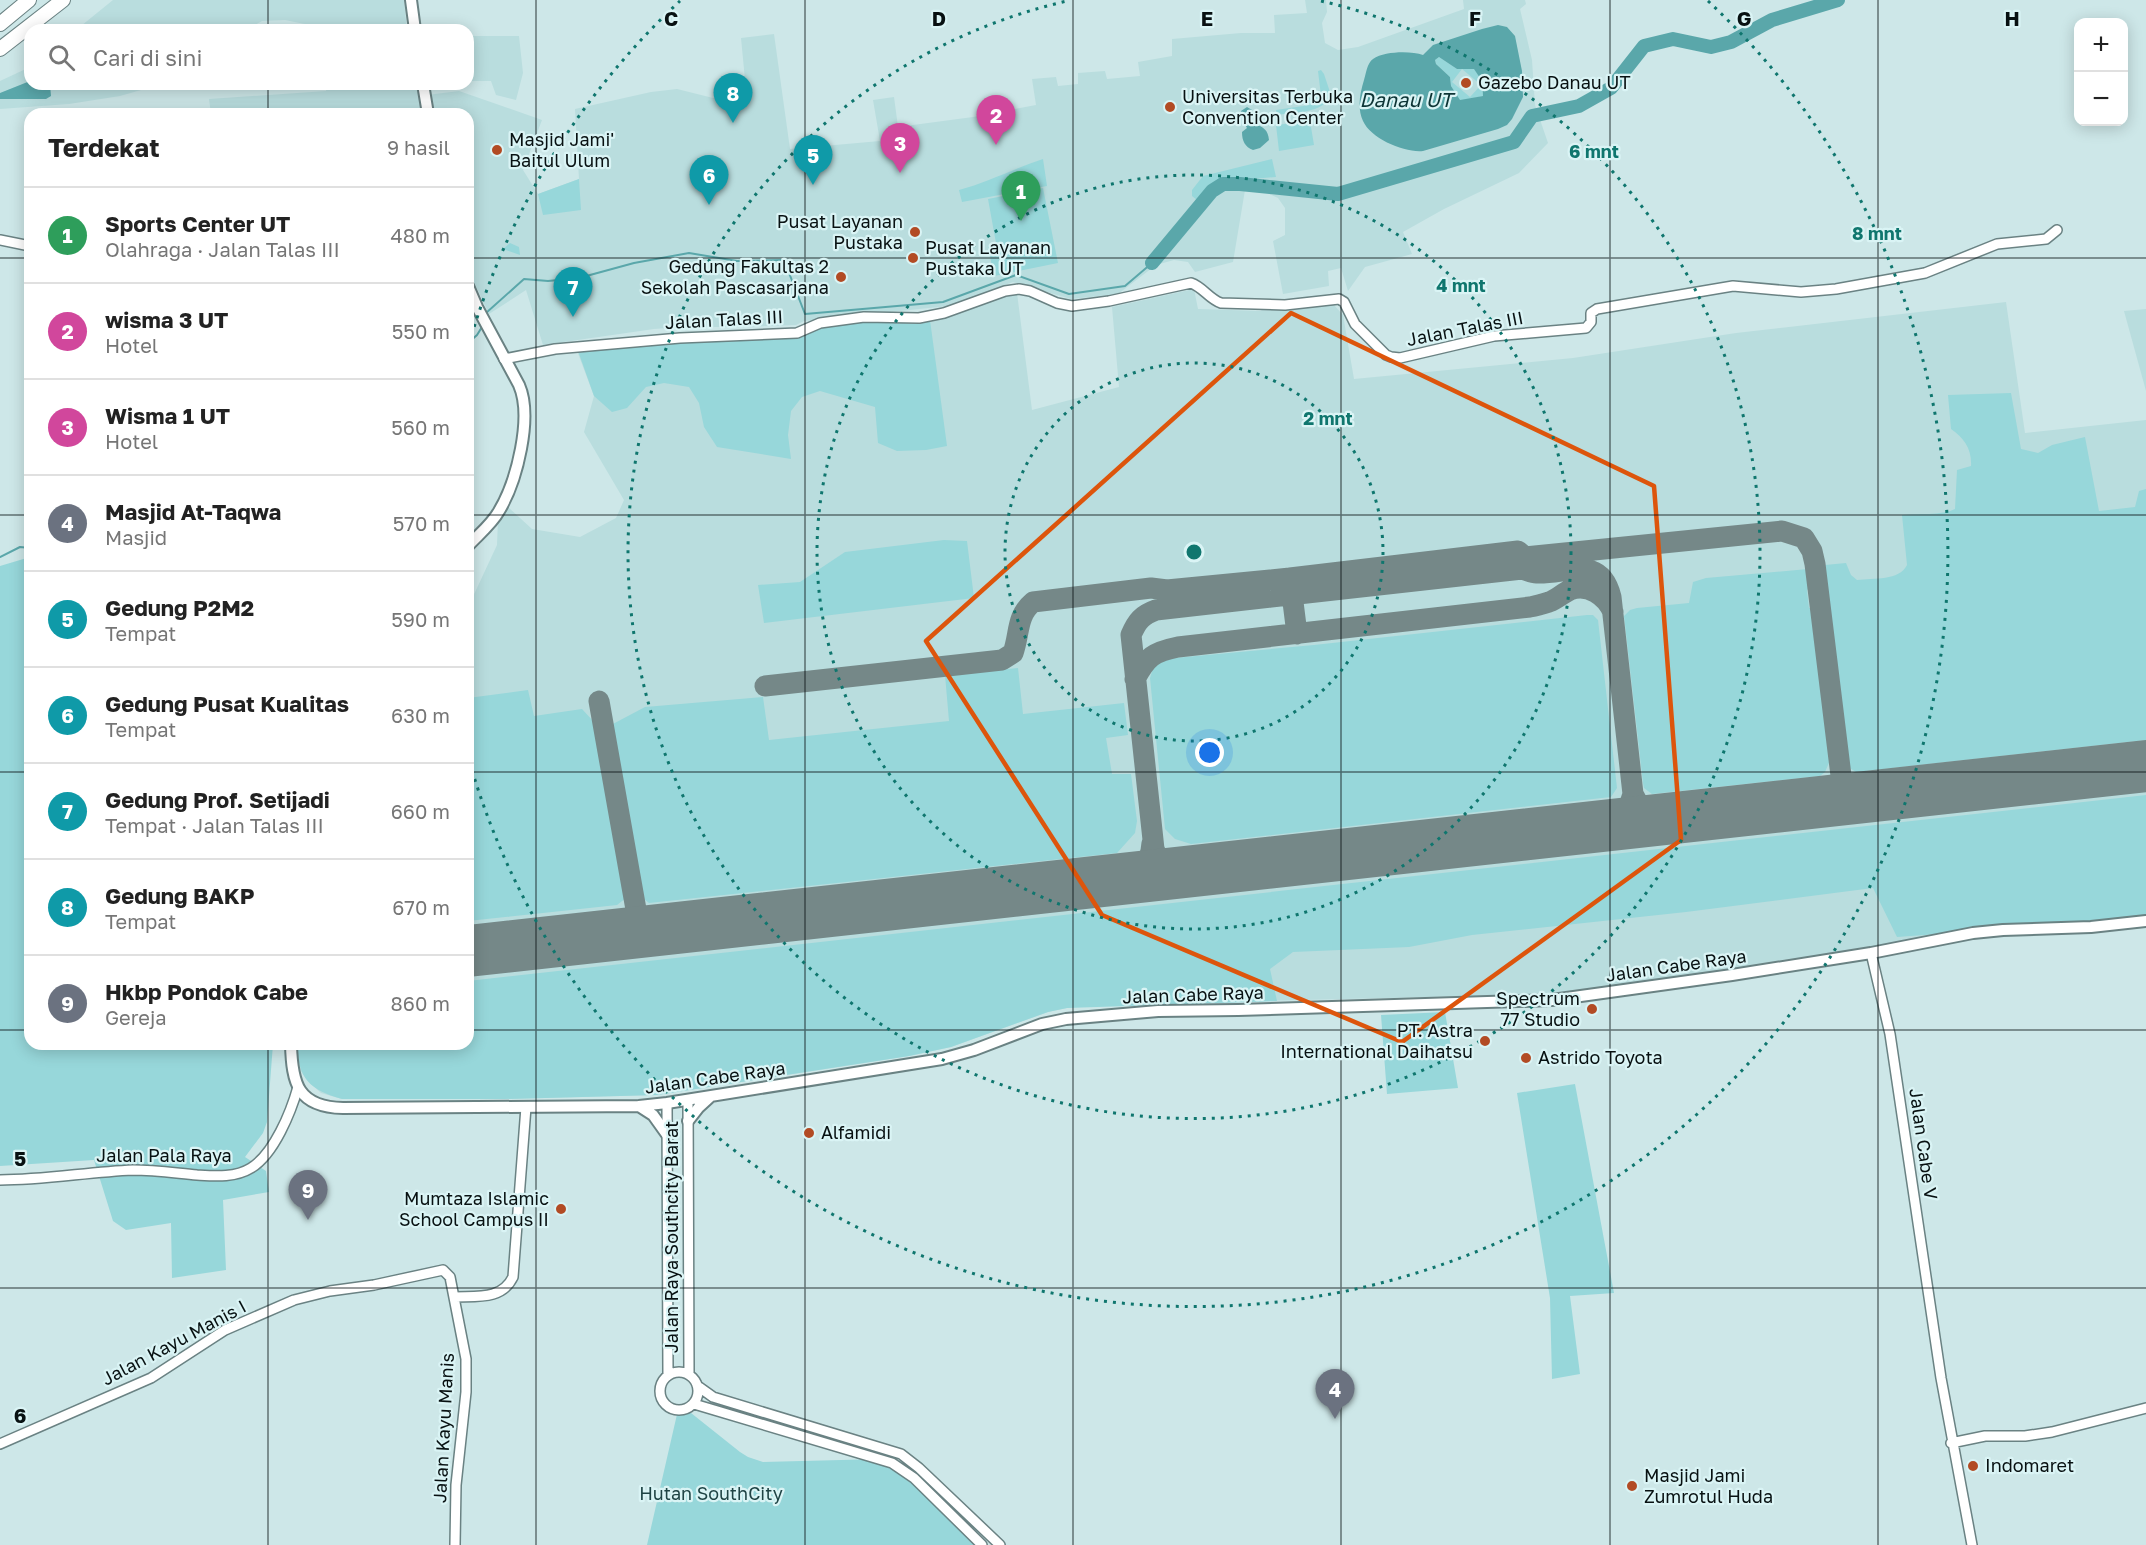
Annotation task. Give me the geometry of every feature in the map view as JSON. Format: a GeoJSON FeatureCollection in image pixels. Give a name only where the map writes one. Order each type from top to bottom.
{"type":"FeatureCollection","features":[{"type":"Feature","properties":{"kind":"highway"},"geometry":{"type":"LineString","coordinates":[[0,24],[29,0]]}},
{"type":"Feature","properties":{"kind":"highway"},"geometry":{"type":"LineString","coordinates":[[32,24],[63,0]]}},
{"type":"Feature","properties":{"kind":"highway"},"geometry":{"type":"LineString","coordinates":[[0,49],[24,30]]}},
{"type":"Feature","properties":{"kind":"main road"},"geometry":{"type":"LineString","coordinates":[[411,0],[414,24]]}},
{"type":"Feature","properties":{"kind":"main road"},"geometry":{"type":"LineString","coordinates":[[424,90],[428,108]]}},
{"type":"Feature","properties":{"kind":"main road"},"geometry":{"type":"LineString","coordinates":[[474,300],[524,396],[524,426],[511,488],[498,513],[474,539]]}},
{"type":"Feature","properties":{"kind":"main road","name":"Jalan Cabe Raya"},"geometry":{"type":"LineString","coordinates":[[301,1091],[314,1104],[328,1107],[639,1106],[942,1059],[974,1050],[1042,1024],[1066,1019],[1158,1011],[1238,1011],[1552,1000],[1871,953],[1973,933],[2091,927],[2146,921]]}},
{"type":"Feature","properties":{"kind":"main road"},"geometry":{"type":"LineString","coordinates":[[291,1050],[291,1062],[301,1091]]}},
{"type":"Feature","properties":{"kind":"main road"},"geometry":{"type":"LineString","coordinates":[[688,1121],[711,1096]]}},
{"type":"Feature","properties":{"kind":"main road"},"geometry":{"type":"LineString","coordinates":[[639,1106],[653,1115],[668,1136]]}},
{"type":"Feature","properties":{"kind":"street","name":"Jalan Talas III"},"geometry":{"type":"LineString","coordinates":[[504,359],[555,349],[680,338],[797,333],[820,323],[864,317],[919,318],[1005,291],[1019,289],[1072,306],[1109,301],[1191,283],[1199,286],[1221,303],[1285,305],[1338,299],[1344,302],[1355,324],[1386,355],[1401,358],[1494,336],[1582,329],[1590,324],[1592,313],[1597,309],[1714,288],[1739,286],[1814,292],[1925,273],[1997,244],[2046,239],[2057,230]]}},
{"type":"Feature","properties":{"kind":"street"},"geometry":{"type":"LineString","coordinates":[[0,240],[24,245]]}},
{"type":"Feature","properties":{"kind":"street","name":"Jalan Cabe V"},"geometry":{"type":"LineString","coordinates":[[1871,953],[1890,1034],[1902,1102],[1935,1342],[1972,1545]]}},
{"type":"Feature","properties":{"kind":"street","name":"Jalan Pala Raya"},"geometry":{"type":"LineString","coordinates":[[0,1180],[135,1170],[210,1175],[243,1172],[256,1164],[268,1152],[301,1091]]}},
{"type":"Feature","properties":{"kind":"street","name":"Jalan Raya Southcity Barat"},"geometry":{"type":"LineString","coordinates":[[688,1100],[689,1374]]}},
{"type":"Feature","properties":{"kind":"street","name":"Jalan Raya Southcity Barat"},"geometry":{"type":"LineString","coordinates":[[667,1103],[668,1375]]}},
{"type":"Feature","properties":{"kind":"street"},"geometry":{"type":"LineString","coordinates":[[455,1298],[500,1292],[507,1287],[513,1276],[526,1107]]}},
{"type":"Feature","properties":{"kind":"street"},"geometry":{"type":"LineString","coordinates":[[668,1136],[688,1135]]}},
{"type":"Feature","properties":{"kind":"street","name":"Jalan Kayu Manis I"},"geometry":{"type":"LineString","coordinates":[[0,1444],[151,1378],[225,1330],[294,1300],[439,1270],[447,1272],[450,1276],[455,1298]]}},
{"type":"Feature","properties":{"kind":"street","name":"Jalan Kayu Manis"},"geometry":{"type":"LineString","coordinates":[[455,1298],[466,1359],[466,1392],[456,1485],[455,1545]]}},
{"type":"Feature","properties":{"kind":"street"},"geometry":{"type":"LineString","coordinates":[[699,1387],[694,1404],[686,1409],[678,1410],[664,1404],[660,1392],[663,1379],[682,1371],[689,1374],[699,1387],[713,1397],[901,1454],[919,1468],[1000,1545]]}},
{"type":"Feature","properties":{"kind":"street"},"geometry":{"type":"LineString","coordinates":[[694,1404],[892,1463],[914,1478],[982,1545]]}},
{"type":"Feature","properties":{"kind":"street"},"geometry":{"type":"LineString","coordinates":[[1952,1443],[1985,1436],[2025,1436],[2052,1432],[2146,1408]]}},
{"type":"Feature","properties":{"kind":"highlighted area"},"geometry":{"type":"Polygon","coordinates":[[[1291,313],[1654,486],[1681,840],[1402,1042],[1102,915],[926,641],[1291,313]]]}},
{"type":"Feature","properties":{"kind":"shaded area"},"geometry":{"type":"Polygon","coordinates":[[[113,0],[404,0],[406,24],[305,24],[285,20],[262,21],[257,24],[83,24],[113,0]]]}},
{"type":"Feature","properties":{"kind":"shaded area"},"geometry":{"type":"Polygon","coordinates":[[[1305,0],[1326,0],[1327,12],[1322,23],[1325,43],[1338,50],[1358,47],[1464,9],[1463,0],[1525,0],[1526,4],[1520,9],[1532,60],[1535,105],[1548,143],[1519,173],[1444,209],[1403,232],[1412,254],[1365,267],[1348,291],[1341,268],[1328,271],[1329,286],[1283,294],[1273,241],[1285,235],[1285,208],[1278,198],[1263,191],[1245,190],[1233,262],[1195,272],[1188,262],[1174,260],[1156,265],[1118,294],[1071,299],[1013,282],[948,306],[804,321],[796,325],[654,329],[543,345],[526,290],[489,314],[474,282],[474,108],[210,108],[209,99],[326,90],[418,90],[419,96],[459,91],[542,120],[523,170],[538,194],[579,179],[575,109],[651,92],[677,89],[713,98],[746,90],[741,38],[774,34],[790,149],[880,141],[873,100],[894,97],[898,127],[973,117],[1036,105],[1032,79],[1056,77],[1058,86],[1078,84],[1078,73],[1105,71],[1107,79],[1140,76],[1138,62],[1172,56],[1172,39],[1241,33],[1275,33],[1274,15],[1307,13],[1305,0]]]}},
{"type":"Feature","properties":{"kind":"shaded area"},"geometry":{"type":"Polygon","coordinates":[[[474,36],[519,36],[523,73],[516,100],[496,95],[491,81],[474,81],[474,36]]]}},
{"type":"Feature","properties":{"kind":"shaded area"},"geometry":{"type":"Polygon","coordinates":[[[24,70],[24,90],[141,90],[120,96],[69,104],[0,109],[0,81],[24,70]]]}},
{"type":"Feature","properties":{"kind":"shaded area"},"geometry":{"type":"Polygon","coordinates":[[[1194,289],[1198,309],[1260,311],[1270,306],[1334,305],[1343,315],[1354,379],[1573,358],[1736,333],[2006,302],[2025,433],[2146,420],[2146,916],[1957,932],[1740,969],[1562,994],[1092,1005],[1067,1008],[1048,1012],[951,1047],[909,1056],[657,1095],[504,1099],[342,1099],[321,1093],[307,1080],[300,1070],[298,1050],[474,1050],[474,594],[497,545],[498,520],[508,507],[532,529],[580,537],[616,518],[624,500],[584,432],[594,396],[576,348],[762,334],[859,320],[918,324],[997,295],[1017,293],[1032,410],[1119,387],[1112,307],[1194,289]]]}},
{"type":"Feature","properties":{"kind":"shaded area"},"geometry":{"type":"Polygon","coordinates":[[[2146,309],[2146,391],[2124,311],[2146,309]]]}},
{"type":"Feature","properties":{"kind":"green space"},"geometry":{"type":"Polygon","coordinates":[[[1439,57],[1457,69],[1474,68],[1482,81],[1483,96],[1460,101],[1451,86],[1450,77],[1436,64],[1435,60],[1439,57]],[[1462,69],[1452,82],[1470,97],[1481,85],[1462,69]]]}},
{"type":"Feature","properties":{"kind":"green space"},"geometry":{"type":"Polygon","coordinates":[[[1321,70],[1331,95],[1327,101],[1315,109],[1277,115],[1276,110],[1310,105],[1309,98],[1321,96],[1318,71],[1321,70]]]}},
{"type":"Feature","properties":{"kind":"green space"},"geometry":{"type":"Polygon","coordinates":[[[1310,121],[1314,145],[1279,151],[1276,125],[1310,121]]]}},
{"type":"Feature","properties":{"kind":"green space"},"geometry":{"type":"Polygon","coordinates":[[[1043,159],[1047,186],[962,202],[959,190],[1043,159]]]}},
{"type":"Feature","properties":{"kind":"green space"},"geometry":{"type":"Polygon","coordinates":[[[1272,159],[1276,177],[1217,182],[1209,186],[1197,200],[1192,196],[1192,190],[1203,176],[1272,159]]]}},
{"type":"Feature","properties":{"kind":"green space"},"geometry":{"type":"Polygon","coordinates":[[[579,179],[581,210],[543,215],[538,194],[579,179]]]}},
{"type":"Feature","properties":{"kind":"green space"},"geometry":{"type":"Polygon","coordinates":[[[1043,188],[1058,263],[994,276],[988,246],[996,243],[988,199],[1043,188]]]}},
{"type":"Feature","properties":{"kind":"green space"},"geometry":{"type":"Polygon","coordinates":[[[510,243],[519,247],[520,255],[503,249],[510,243]]]}},
{"type":"Feature","properties":{"kind":"green space"},"geometry":{"type":"Polygon","coordinates":[[[859,320],[918,324],[930,320],[947,446],[926,450],[897,451],[878,443],[875,407],[820,391],[802,397],[791,411],[788,435],[791,459],[717,447],[704,427],[699,403],[689,387],[664,383],[646,387],[627,408],[612,412],[594,396],[577,348],[762,334],[859,320]]]}},
{"type":"Feature","properties":{"kind":"green space"},"geometry":{"type":"Polygon","coordinates":[[[2011,393],[2021,449],[2038,453],[2052,445],[2085,437],[2099,511],[2135,507],[2139,491],[2146,489],[2146,740],[1856,772],[1843,761],[1825,565],[1846,563],[1851,575],[1857,580],[1885,578],[1903,570],[1907,565],[1902,515],[1937,513],[1955,509],[1957,470],[1971,466],[1970,454],[1966,445],[1951,429],[1948,395],[2011,393]]]}},
{"type":"Feature","properties":{"kind":"green space"},"geometry":{"type":"Polygon","coordinates":[[[944,540],[967,541],[974,598],[764,623],[758,585],[800,582],[845,552],[944,540]]]}},
{"type":"Feature","properties":{"kind":"green space"},"geometry":{"type":"Polygon","coordinates":[[[24,559],[24,1050],[273,1050],[267,1122],[263,1133],[245,1157],[266,1171],[269,1192],[223,1200],[226,1270],[172,1278],[171,1223],[126,1230],[113,1221],[94,1160],[0,1166],[0,566],[24,559]]]}},
{"type":"Feature","properties":{"kind":"green space"},"geometry":{"type":"Polygon","coordinates":[[[1808,569],[1812,586],[1807,590],[1809,608],[1814,608],[1831,758],[1825,772],[1820,776],[1652,794],[1644,788],[1643,783],[1624,616],[1630,610],[1637,608],[1689,603],[1693,582],[1706,578],[1808,569]]]}},
{"type":"Feature","properties":{"kind":"green space"},"geometry":{"type":"Polygon","coordinates":[[[1593,615],[1598,620],[1617,788],[1611,797],[1191,844],[1175,839],[1165,829],[1150,678],[1153,668],[1164,659],[1593,615]]]}},
{"type":"Feature","properties":{"kind":"green space"},"geometry":{"type":"Polygon","coordinates":[[[1018,668],[1023,714],[1124,703],[1128,735],[1106,738],[1112,774],[1131,774],[1137,821],[1135,833],[1117,853],[649,903],[639,895],[611,725],[645,707],[763,697],[769,740],[949,721],[945,675],[1018,668]]]}},
{"type":"Feature","properties":{"kind":"green space"},"geometry":{"type":"Polygon","coordinates":[[[528,690],[534,716],[582,709],[594,722],[626,898],[617,905],[474,920],[474,697],[528,690]]]}},
{"type":"Feature","properties":{"kind":"green space"},"geometry":{"type":"Polygon","coordinates":[[[2146,795],[2146,916],[2115,921],[1897,937],[1873,888],[1686,912],[1472,935],[1409,947],[1293,952],[1270,969],[1277,1001],[1067,1008],[1048,1012],[951,1047],[909,1056],[657,1095],[504,1099],[342,1099],[314,1087],[303,1074],[298,1050],[474,1050],[474,980],[2146,795]]]}},
{"type":"Feature","properties":{"kind":"green space"},"geometry":{"type":"Polygon","coordinates":[[[1445,1012],[1458,1088],[1387,1094],[1381,1015],[1445,1012]]]}},
{"type":"Feature","properties":{"kind":"green space"},"geometry":{"type":"Polygon","coordinates":[[[1575,1084],[1614,1293],[1570,1296],[1580,1374],[1552,1379],[1550,1298],[1517,1093],[1575,1084]]]}},
{"type":"Feature","properties":{"kind":"green space","name":"Hutan SouthCity"},"geometry":{"type":"Polygon","coordinates":[[[686,1409],[740,1452],[763,1462],[880,1459],[892,1463],[982,1545],[647,1545],[678,1410],[686,1409]]]}},
{"type":"Feature","properties":{"kind":"water","name":"Danau UT"},"geometry":{"type":"Polygon","coordinates":[[[1498,25],[1507,27],[1515,36],[1522,71],[1523,97],[1507,125],[1423,151],[1407,150],[1389,144],[1367,128],[1361,116],[1360,100],[1367,69],[1373,59],[1384,54],[1398,52],[1423,55],[1433,45],[1498,25]],[[1439,57],[1435,60],[1436,64],[1450,77],[1451,86],[1460,100],[1483,96],[1482,81],[1474,69],[1457,69],[1439,57]]]}},
{"type":"Feature","properties":{"kind":"water"},"geometry":{"type":"Polygon","coordinates":[[[24,83],[24,90],[50,90],[51,96],[46,99],[0,99],[0,93],[24,83]]]}},
{"type":"Feature","properties":{"kind":"water"},"geometry":{"type":"Polygon","coordinates":[[[1247,107],[1252,110],[1251,119],[1254,124],[1265,129],[1269,140],[1260,148],[1253,150],[1243,141],[1242,135],[1247,128],[1241,111],[1247,107]]]}},
{"type":"Feature","properties":{"kind":"waterway"},"geometry":{"type":"LineString","coordinates":[[1152,263],[1212,191],[1223,184],[1338,194],[1514,142],[1532,116],[1579,106],[1611,88],[1644,46],[1673,39],[1711,47],[1731,42],[1772,20],[1838,0]]}},
{"type":"Feature","properties":{"kind":"waterway"},"geometry":{"type":"LineString","coordinates":[[486,313],[524,279],[548,281],[579,278],[634,263],[689,253],[737,261],[784,260],[805,314],[943,302],[1016,275],[1069,294],[1125,286],[1152,263]]}},
{"type":"Feature","properties":{"kind":"waterway"},"geometry":{"type":"LineString","coordinates":[[474,338],[482,327]]}},
{"type":"Feature","properties":{"kind":"waterway"},"geometry":{"type":"LineString","coordinates":[[0,557],[20,547],[24,547]]}},
{"type":"Feature","properties":{"kind":"taxiway"},"geometry":{"type":"LineString","coordinates":[[1297,634],[1290,578],[1518,551],[1525,557],[1782,531],[1804,538],[1812,551],[1815,564],[1844,800]]}},
{"type":"Feature","properties":{"kind":"taxiway"},"geometry":{"type":"LineString","coordinates":[[1189,872],[1163,863],[1154,849],[1131,635],[1140,619],[1156,610],[1522,569],[1536,573],[1581,569],[1599,575],[1606,583],[1611,597],[1633,794],[1641,806],[1651,814],[1678,818]]}},
{"type":"Feature","properties":{"kind":"taxiway"},"geometry":{"type":"LineString","coordinates":[[765,686],[1002,660],[1013,653],[1021,619],[1033,602],[1151,588],[1167,590],[1290,578]]}},
{"type":"Feature","properties":{"kind":"taxiway"},"geometry":{"type":"LineString","coordinates":[[1135,679],[1143,665],[1152,657],[1162,651],[1178,647],[1530,607],[1549,602],[1577,588],[1596,592],[1613,612]]}},
{"type":"Feature","properties":{"kind":"taxiway"},"geometry":{"type":"LineString","coordinates":[[599,701],[640,932]]}},
{"type":"Feature","properties":{"kind":"taxiway"},"geometry":{"type":"LineString","coordinates":[[1594,827],[1620,818],[1627,809],[1633,794]]}},
{"type":"Feature","properties":{"kind":"taxiway"},"geometry":{"type":"LineString","coordinates":[[1107,881],[1125,877],[1144,867],[1151,853],[1152,843]]}},
{"type":"Feature","properties":{"kind":"runway"},"geometry":{"type":"LineString","coordinates":[[474,950],[2146,766]]}},
{"type":"Feature","properties":{"kind":"place","name":"Gazebo Danau UT"},"geometry":{"type":"Point","coordinates":[1466,83]}},
{"type":"Feature","properties":{"kind":"place","name":"Universitas Terbuka Convention Center"},"geometry":{"type":"Point","coordinates":[1170,107]}},
{"type":"Feature","properties":{"kind":"place","name":"Gedung BAKP"},"geometry":{"type":"Point","coordinates":[733,123]}},
{"type":"Feature","properties":{"kind":"place","name":"wisma 3 UT"},"geometry":{"type":"Point","coordinates":[996,145]}},
{"type":"Feature","properties":{"kind":"place","name":"Masjid Jami' Baitul Ulum"},"geometry":{"type":"Point","coordinates":[497,150]}},
{"type":"Feature","properties":{"kind":"place","name":"Wisma 1 UT"},"geometry":{"type":"Point","coordinates":[900,173]}},
{"type":"Feature","properties":{"kind":"place","name":"Gedung P2M2"},"geometry":{"type":"Point","coordinates":[813,185]}},
{"type":"Feature","properties":{"kind":"place","name":"Gedung Pusat Kualitas"},"geometry":{"type":"Point","coordinates":[709,205]}},
{"type":"Feature","properties":{"kind":"place","name":"Sports Center UT"},"geometry":{"type":"Point","coordinates":[1021,221]}},
{"type":"Feature","properties":{"kind":"place","name":"Pusat Layanan Pustaka"},"geometry":{"type":"Point","coordinates":[915,232]}},
{"type":"Feature","properties":{"kind":"place","name":"Pusat Layanan Pustaka UT"},"geometry":{"type":"Point","coordinates":[913,258]}},
{"type":"Feature","properties":{"kind":"place","name":"Gedung Fakultas 2 Sekolah Pascasarjana"},"geometry":{"type":"Point","coordinates":[841,277]}},
{"type":"Feature","properties":{"kind":"place","name":"Gedung Prof. Setijadi"},"geometry":{"type":"Point","coordinates":[573,317]}},
{"type":"Feature","properties":{"kind":"place","name":"Spectrum 77 Studio"},"geometry":{"type":"Point","coordinates":[1592,1009]}},
{"type":"Feature","properties":{"kind":"place","name":"PT. Astra International Daihatsu"},"geometry":{"type":"Point","coordinates":[1485,1041]}},
{"type":"Feature","properties":{"kind":"place","name":"Astrido Toyota"},"geometry":{"type":"Point","coordinates":[1526,1058]}},
{"type":"Feature","properties":{"kind":"place","name":"Alfamidi"},"geometry":{"type":"Point","coordinates":[809,1133]}},
{"type":"Feature","properties":{"kind":"place","name":"Mumtaza Islamic School Campus II"},"geometry":{"type":"Point","coordinates":[561,1209]}},
{"type":"Feature","properties":{"kind":"place","name":"Hkbp Pondok Cabe"},"geometry":{"type":"Point","coordinates":[308,1220]}},
{"type":"Feature","properties":{"kind":"place","name":"Masjid At-Taqwa"},"geometry":{"type":"Point","coordinates":[1335,1419]}},
{"type":"Feature","properties":{"kind":"place","name":"Indomaret"},"geometry":{"type":"Point","coordinates":[1973,1466]}},
{"type":"Feature","properties":{"kind":"place","name":"Masjid Jami Zumrotul Huda"},"geometry":{"type":"Point","coordinates":[1632,1486]}}]}
